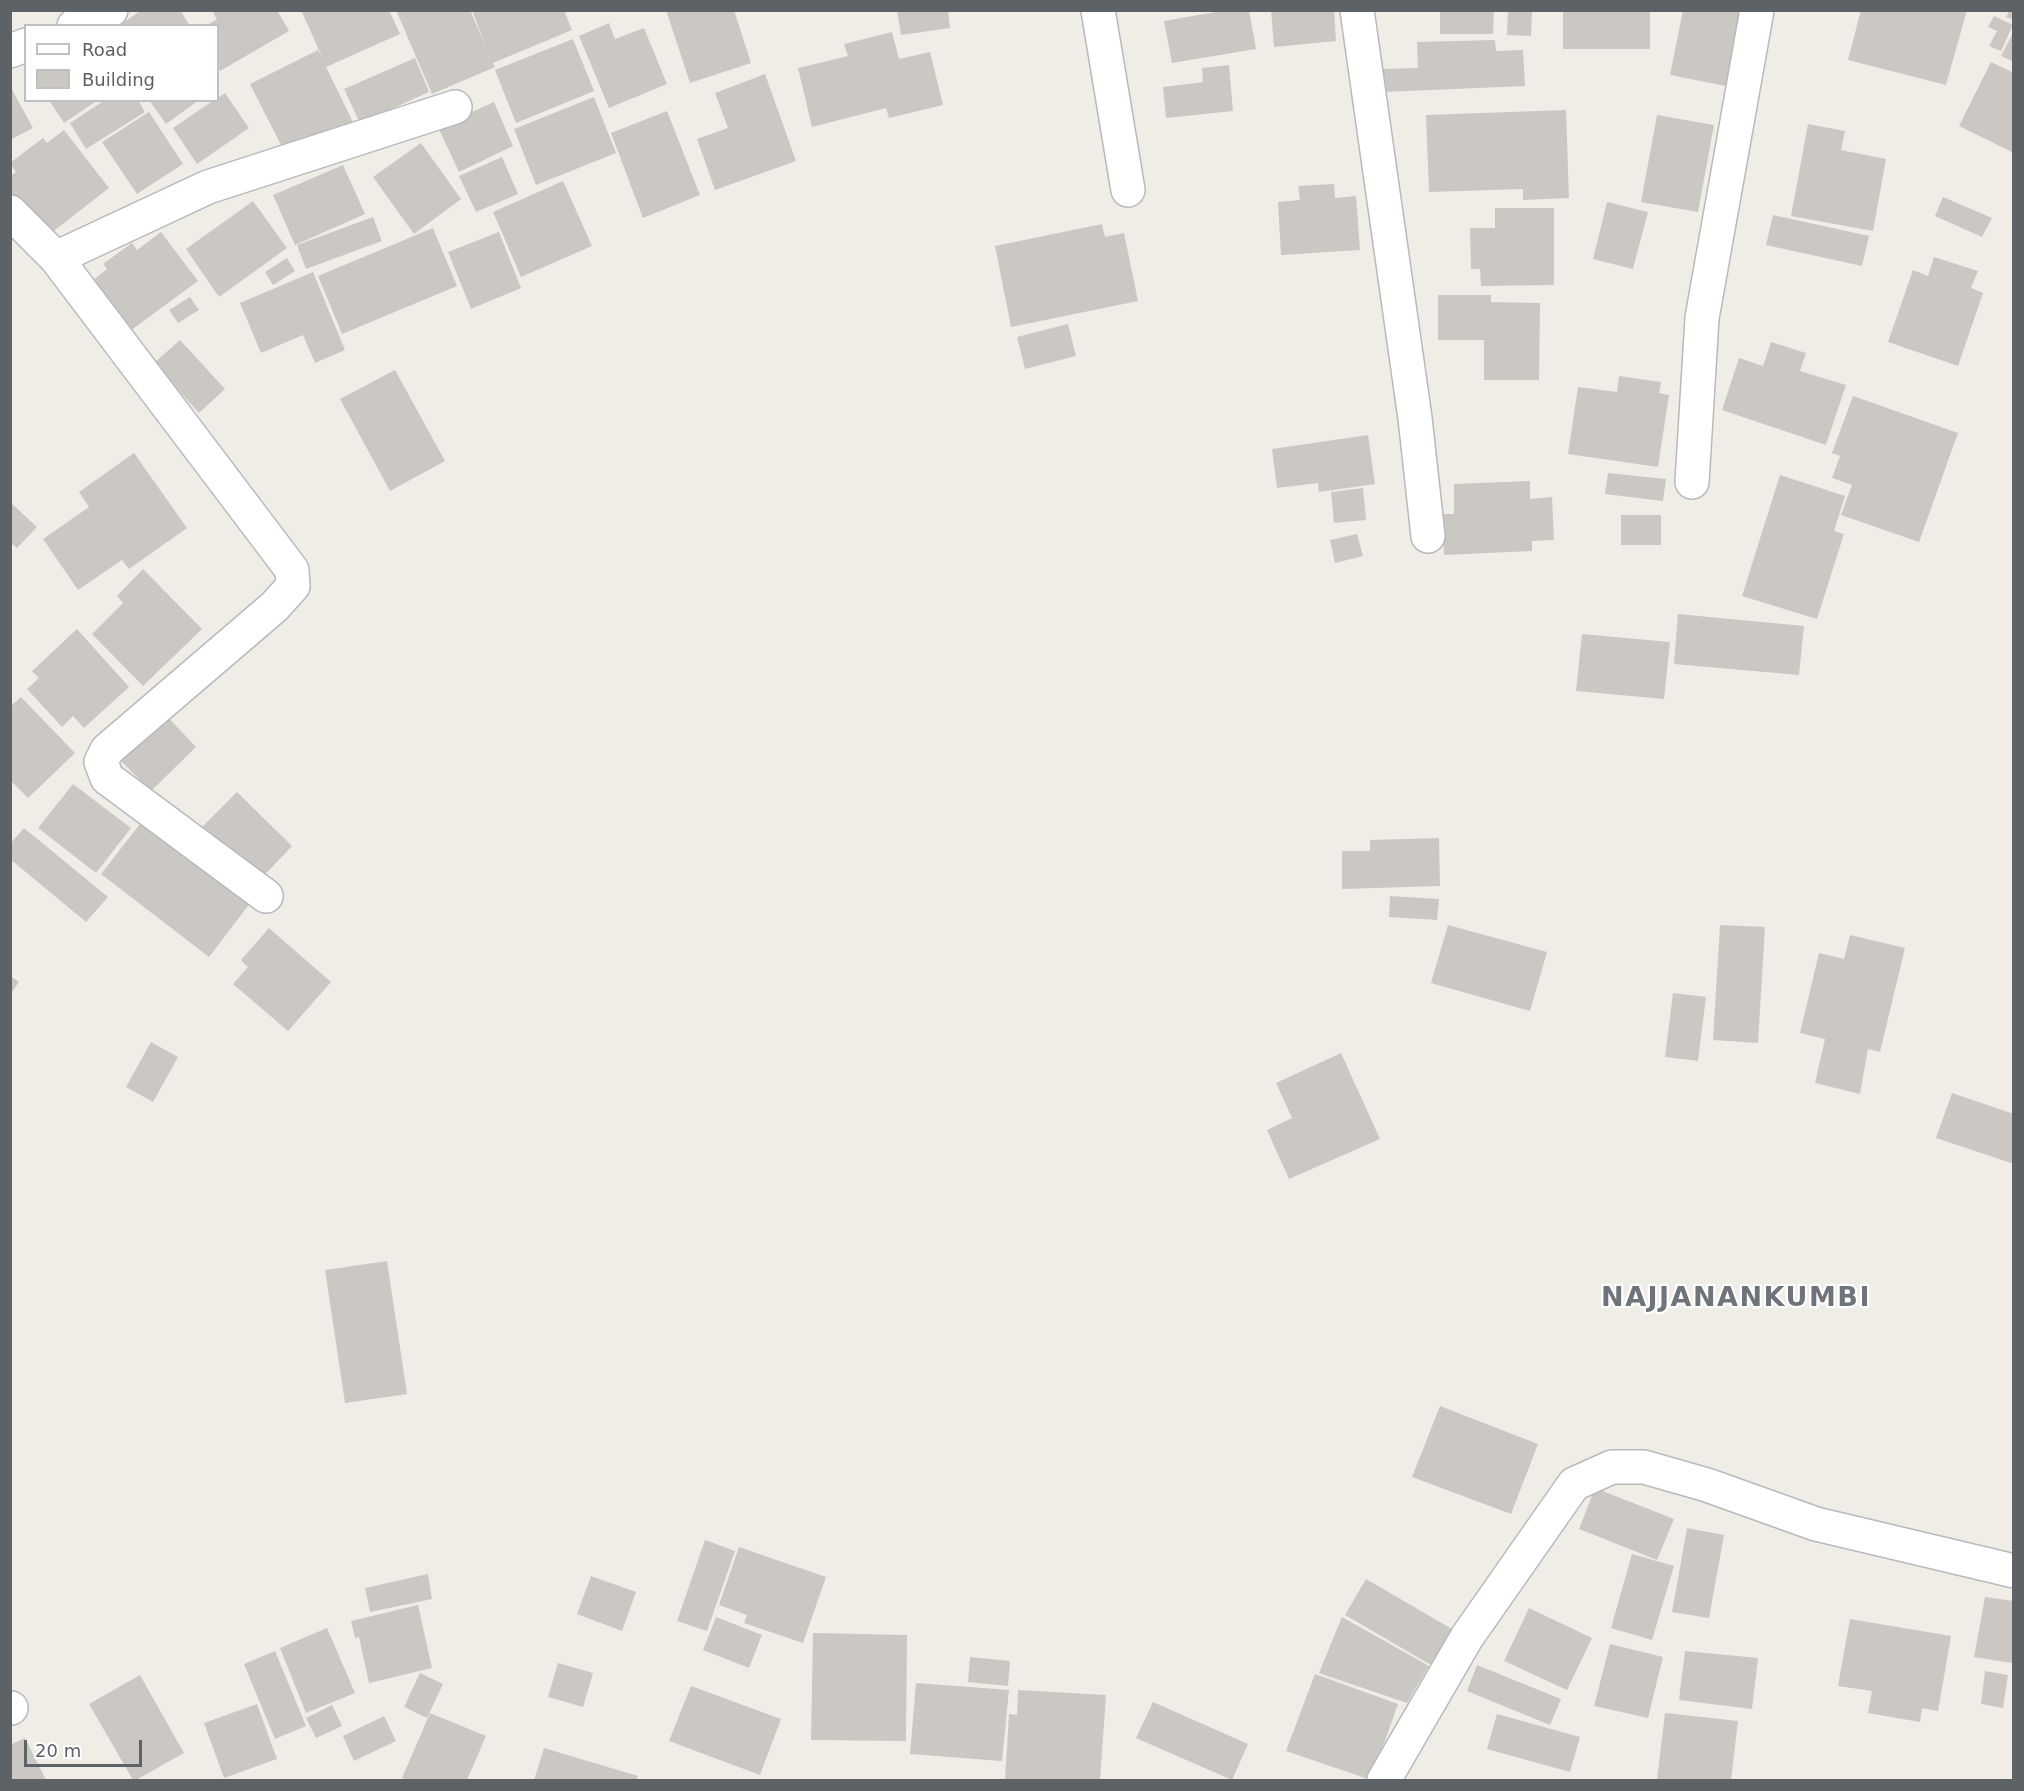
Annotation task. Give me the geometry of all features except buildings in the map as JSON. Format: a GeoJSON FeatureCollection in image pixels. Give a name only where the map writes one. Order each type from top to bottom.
{"type":"FeatureCollection","features":[{"type":"Feature","properties":{"kind":"street"},"geometry":{"type":"LineString","coordinates":[[79,24],[111,10]]}},
{"type":"Feature","properties":{"kind":"street"},"geometry":{"type":"LineString","coordinates":[[1098,10],[1128,190]]}},
{"type":"Feature","properties":{"kind":"street"},"geometry":{"type":"LineString","coordinates":[[1357,10],[1415,418],[1428,536]]}},
{"type":"Feature","properties":{"kind":"street"},"geometry":{"type":"LineString","coordinates":[[1692,482],[1702,318],[1757,10]]}},
{"type":"Feature","properties":{"kind":"street"},"geometry":{"type":"LineString","coordinates":[[56,258],[208,187],[455,107]]}},
{"type":"Feature","properties":{"kind":"street"},"geometry":{"type":"LineString","coordinates":[[10,212],[56,258],[292,570],[293,586],[274,607],[107,750],[101,762],[107,778],[266,896]]}},
{"type":"Feature","properties":{"kind":"street"},"geometry":{"type":"LineString","coordinates":[[1384,1780],[1467,1637],[1574,1484],[1612,1467],[1644,1467],[1707,1485],[1816,1524],[2013,1571]]}},
{"type":"Feature","properties":{"kind":"district","name":"NAJJANANKUMBI"},"geometry":{"type":"Point","coordinates":[1736,1299]}}]}
